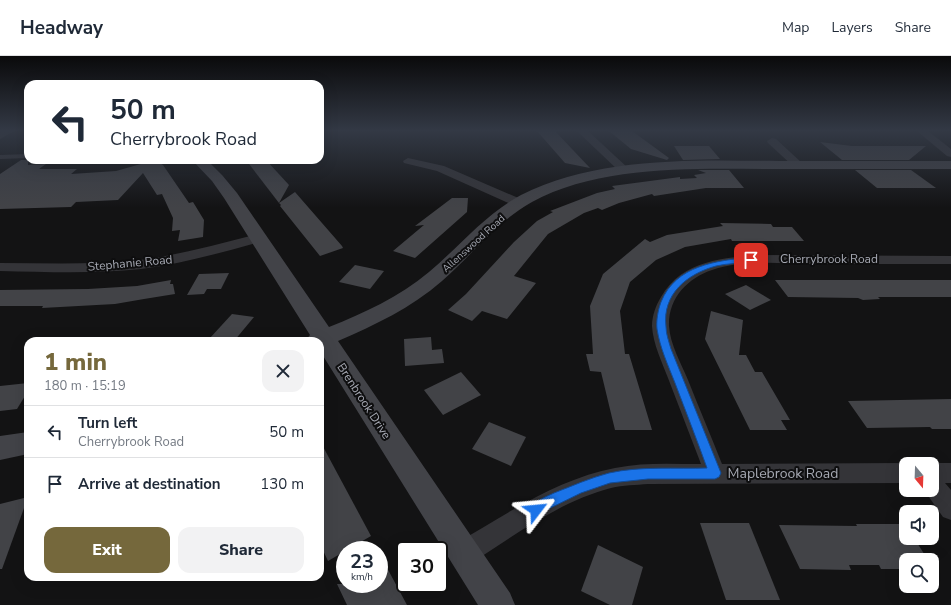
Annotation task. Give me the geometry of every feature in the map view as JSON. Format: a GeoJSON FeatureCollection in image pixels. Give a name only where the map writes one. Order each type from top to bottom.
{"type":"FeatureCollection","features":[{"type":"Feature","properties":{"kind":"street"},"geometry":{"type":"LineString","coordinates":[[610,157],[624,170]]}},
{"type":"Feature","properties":{"kind":"street"},"geometry":{"type":"LineString","coordinates":[[789,157],[798,165]]}},
{"type":"Feature","properties":{"kind":"street"},"geometry":{"type":"LineString","coordinates":[[408,161],[440,168],[519,203]]}},
{"type":"Feature","properties":{"kind":"street","name":"Brenbrook Drive"},"geometry":{"type":"LineString","coordinates":[[203,164],[222,184],[258,238],[317,337]]}},
{"type":"Feature","properties":{"kind":"street","name":"Allenswood Road"},"geometry":{"type":"LineString","coordinates":[[324,338],[372,317],[413,294],[435,278],[489,225],[519,203],[575,180],[624,170],[689,165],[951,165]]}},
{"type":"Feature","properties":{"kind":"street","name":"Stephanie Road"},"geometry":{"type":"LineString","coordinates":[[0,267],[121,266],[148,263],[207,252],[258,238]]}},
{"type":"Feature","properties":{"kind":"street","name":"Cherrybrook Road"},"geometry":{"type":"LineString","coordinates":[[715,473],[666,349],[661,327],[663,308],[670,292],[681,279],[698,270],[716,264],[739,260],[951,260]]}},
{"type":"Feature","properties":{"kind":"street","name":"Brenbrook Drive"},"geometry":{"type":"LineString","coordinates":[[324,347],[498,605]]}},
{"type":"Feature","properties":{"kind":"street"},"geometry":{"type":"LineString","coordinates":[[0,448],[24,444]]}},
{"type":"Feature","properties":{"kind":"street","name":"Maplebrook Road"},"geometry":{"type":"LineString","coordinates":[[464,553],[548,502],[579,488],[610,478],[648,474],[899,473]]}},
{"type":"Feature","properties":{"kind":"street"},"geometry":{"type":"LineString","coordinates":[[939,473],[951,473]]}},
{"type":"Feature","properties":{"kind":"street"},"geometry":{"type":"LineString","coordinates":[[939,493],[951,509]]}},
{"type":"Feature","properties":{"kind":"lane"},"geometry":{"type":"LineString","coordinates":[[0,157],[11,157]]}},
{"type":"Feature","properties":{"kind":"building"},"geometry":{"type":"Polygon","coordinates":[[[559,157],[579,157],[590,168],[565,163],[559,157]]]}},
{"type":"Feature","properties":{"kind":"building"},"geometry":{"type":"Polygon","coordinates":[[[656,157],[667,157],[669,158],[667,160],[656,157]]]}},
{"type":"Feature","properties":{"kind":"building"},"geometry":{"type":"Polygon","coordinates":[[[681,157],[718,157],[720,159],[683,160],[681,157]]]}},
{"type":"Feature","properties":{"kind":"building"},"geometry":{"type":"Polygon","coordinates":[[[838,157],[913,157],[909,160],[842,160],[838,157]]]}},
{"type":"Feature","properties":{"kind":"building"},"geometry":{"type":"Polygon","coordinates":[[[21,160],[24,160],[24,164],[28,165],[46,164],[39,169],[77,169],[71,174],[116,171],[141,164],[161,164],[189,203],[193,202],[204,220],[203,237],[178,241],[180,230],[172,231],[173,218],[162,194],[157,195],[143,173],[118,200],[76,202],[71,207],[0,209],[0,174],[21,160]]]}},
{"type":"Feature","properties":{"kind":"building"},"geometry":{"type":"Polygon","coordinates":[[[249,164],[270,164],[289,185],[279,203],[249,164]]]}},
{"type":"Feature","properties":{"kind":"building"},"geometry":{"type":"Polygon","coordinates":[[[698,170],[729,170],[744,188],[706,188],[654,196],[652,194],[619,203],[602,210],[598,208],[584,213],[548,234],[514,276],[536,283],[507,319],[482,311],[472,321],[448,310],[466,294],[514,242],[537,221],[553,212],[550,211],[597,193],[615,189],[612,186],[680,177],[680,179],[697,178],[694,175],[706,173],[698,170]]]}},
{"type":"Feature","properties":{"kind":"building"},"geometry":{"type":"Polygon","coordinates":[[[855,170],[911,170],[936,188],[877,188],[855,170]]]}},
{"type":"Feature","properties":{"kind":"building"},"geometry":{"type":"Polygon","coordinates":[[[295,192],[343,248],[320,256],[280,206],[281,205],[279,203],[295,192]]]}},
{"type":"Feature","properties":{"kind":"building"},"geometry":{"type":"Polygon","coordinates":[[[452,198],[468,198],[467,212],[415,258],[393,251],[424,225],[415,226],[452,198]]]}},
{"type":"Feature","properties":{"kind":"building"},"geometry":{"type":"Polygon","coordinates":[[[720,223],[771,224],[773,227],[792,227],[804,241],[732,241],[731,239],[685,247],[656,260],[630,282],[620,311],[625,354],[629,354],[652,430],[615,430],[601,372],[590,371],[586,354],[593,354],[590,306],[603,274],[645,239],[650,242],[667,235],[723,226],[720,223]]]}},
{"type":"Feature","properties":{"kind":"building"},"geometry":{"type":"Polygon","coordinates":[[[355,265],[384,271],[370,289],[339,282],[355,265]]]}},
{"type":"Feature","properties":{"kind":"building"},"geometry":{"type":"Polygon","coordinates":[[[229,273],[221,289],[207,289],[204,294],[187,295],[199,274],[229,273]]]}},
{"type":"Feature","properties":{"kind":"building"},"geometry":{"type":"Polygon","coordinates":[[[171,280],[170,284],[173,284],[175,294],[115,304],[42,308],[43,306],[0,306],[0,290],[88,289],[137,286],[171,280]]]}},
{"type":"Feature","properties":{"kind":"building"},"geometry":{"type":"Polygon","coordinates":[[[775,280],[951,280],[951,297],[878,297],[880,299],[863,300],[858,298],[788,297],[775,280]]]}},
{"type":"Feature","properties":{"kind":"building"},"geometry":{"type":"Polygon","coordinates":[[[746,285],[771,300],[750,310],[725,294],[746,285]]]}},
{"type":"Feature","properties":{"kind":"building"},"geometry":{"type":"Polygon","coordinates":[[[711,311],[743,320],[739,355],[746,355],[755,372],[762,372],[790,420],[781,420],[787,430],[750,430],[705,339],[711,311]]]}},
{"type":"Feature","properties":{"kind":"building"},"geometry":{"type":"Polygon","coordinates":[[[232,314],[254,317],[237,337],[211,337],[232,314]]]}},
{"type":"Feature","properties":{"kind":"building"},"geometry":{"type":"Polygon","coordinates":[[[431,337],[432,350],[442,349],[444,363],[405,366],[404,339],[431,337]]]}},
{"type":"Feature","properties":{"kind":"building"},"geometry":{"type":"Polygon","coordinates":[[[461,372],[481,395],[443,415],[424,390],[461,372]]]}},
{"type":"Feature","properties":{"kind":"building"},"geometry":{"type":"Polygon","coordinates":[[[24,383],[24,398],[17,409],[0,411],[0,386],[24,383]]]}},
{"type":"Feature","properties":{"kind":"building"},"geometry":{"type":"Polygon","coordinates":[[[951,399],[951,429],[932,429],[930,427],[867,428],[848,401],[951,399]]]}},
{"type":"Feature","properties":{"kind":"building"},"geometry":{"type":"Polygon","coordinates":[[[489,422],[526,437],[511,466],[472,449],[489,422]]]}},
{"type":"Feature","properties":{"kind":"building"},"geometry":{"type":"Polygon","coordinates":[[[324,448],[371,536],[362,541],[336,541],[336,556],[328,561],[324,552],[324,448]]]}},
{"type":"Feature","properties":{"kind":"building"},"geometry":{"type":"Polygon","coordinates":[[[24,498],[24,508],[2,569],[0,569],[0,504],[24,498]]]}},
{"type":"Feature","properties":{"kind":"building"},"geometry":{"type":"Polygon","coordinates":[[[700,523],[749,523],[780,600],[726,600],[700,523]]]}},
{"type":"Feature","properties":{"kind":"building"},"geometry":{"type":"Polygon","coordinates":[[[856,524],[899,524],[899,545],[918,545],[924,553],[899,553],[899,569],[881,569],[879,565],[849,565],[851,570],[800,569],[779,525],[857,526],[856,524]]]}},
{"type":"Feature","properties":{"kind":"building"},"geometry":{"type":"Polygon","coordinates":[[[598,545],[643,567],[632,605],[610,605],[581,591],[598,545]]]}},
{"type":"Feature","properties":{"kind":"building"},"geometry":{"type":"Polygon","coordinates":[[[388,570],[396,585],[396,593],[401,593],[407,605],[347,605],[341,593],[388,593],[388,570]]]}},
{"type":"Feature","properties":{"kind":"route"},"geometry":{"type":"LineString","coordinates":[[536,510],[548,502],[579,488],[610,478],[648,474],[715,473],[666,349],[661,327],[663,308],[670,292],[681,279],[698,270],[716,264],[739,260],[751,260]]}}]}
